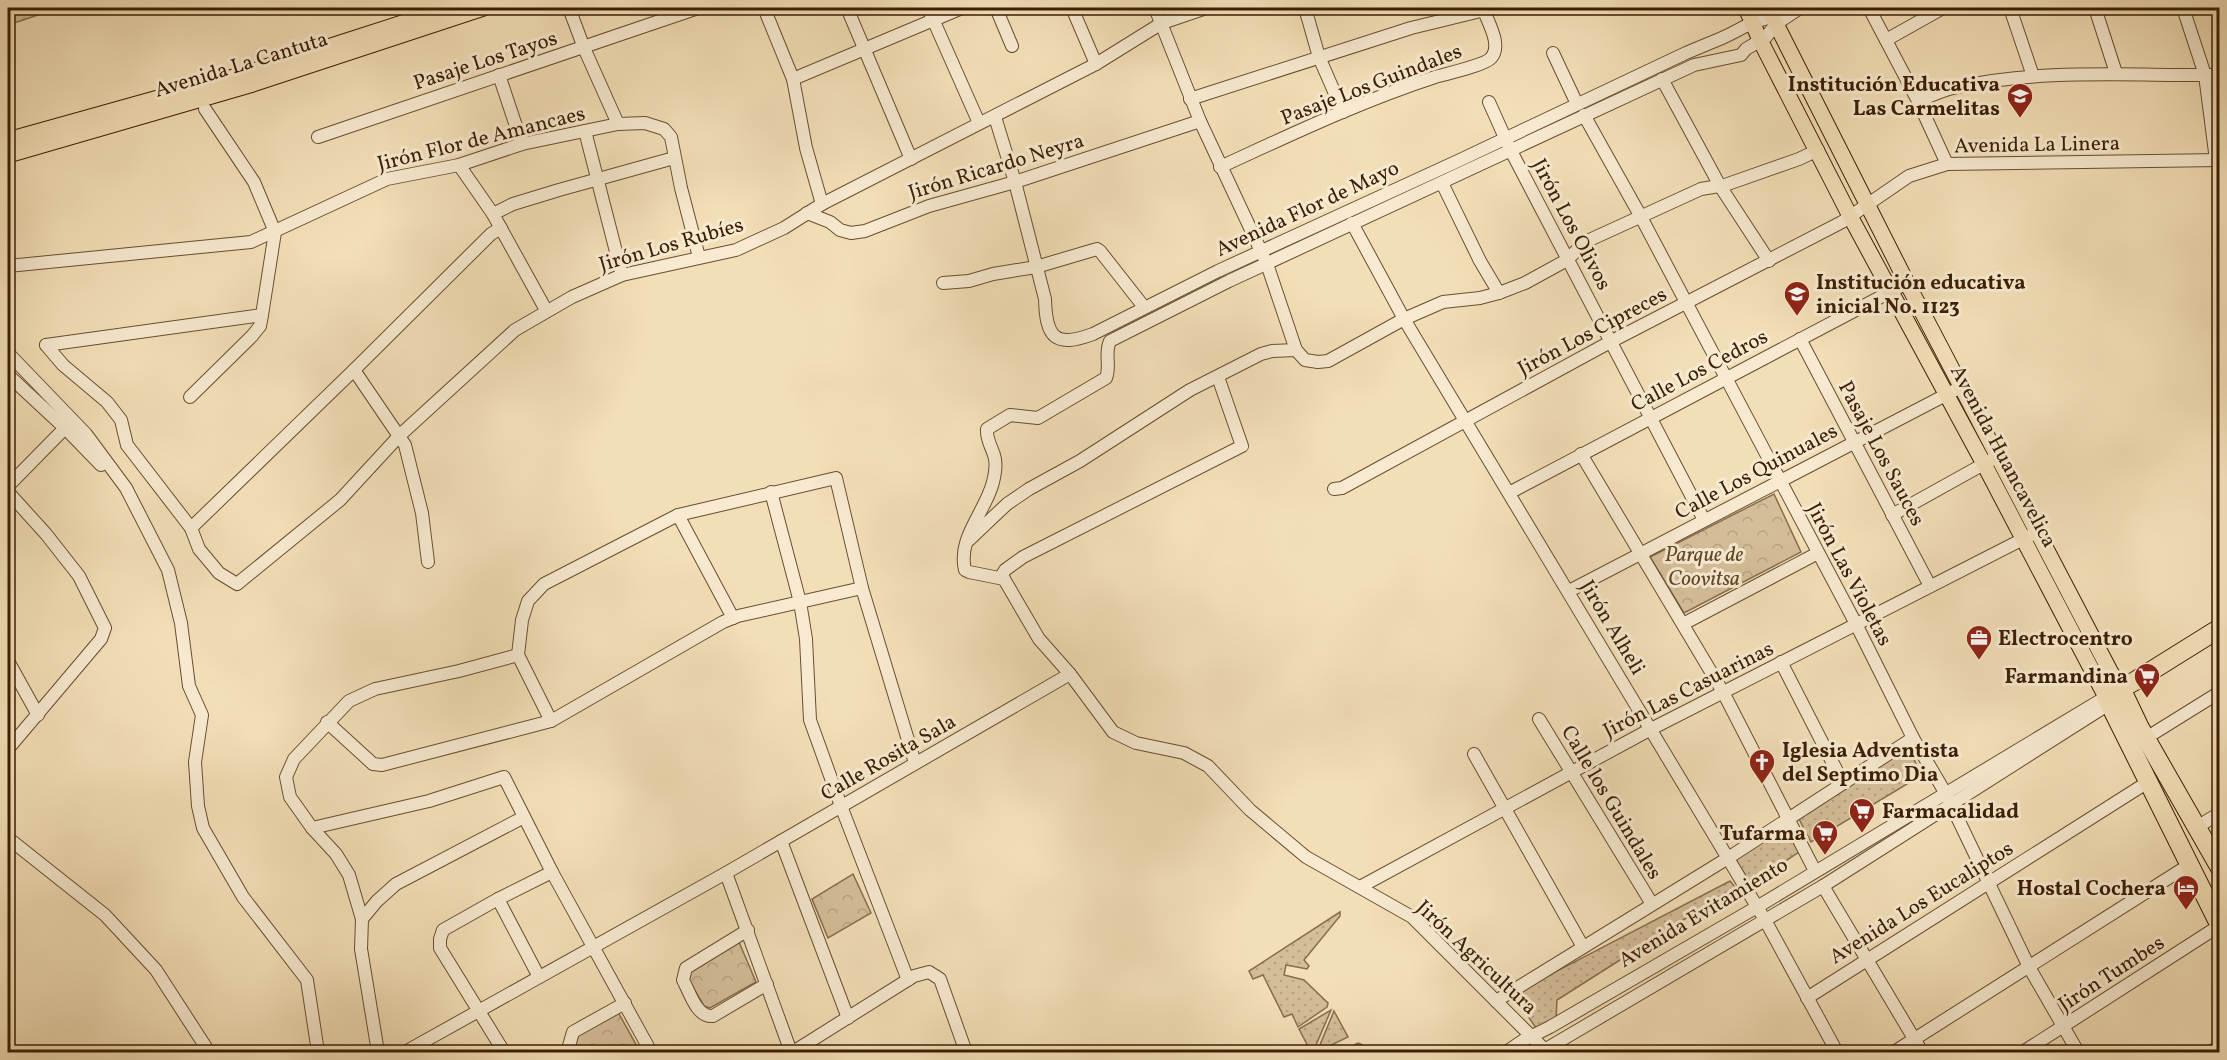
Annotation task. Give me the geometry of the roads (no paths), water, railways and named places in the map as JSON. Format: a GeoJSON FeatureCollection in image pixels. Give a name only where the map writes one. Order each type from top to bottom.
{"type":"FeatureCollection","features":[{"type":"Feature","properties":{"kind":"highway","name":"Avenida Evitamiento"},"geometry":{"type":"LineString","coordinates":[[2119,693],[2220,628]]}},
{"type":"Feature","properties":{"kind":"highway","name":"Avenida Huancavelica"},"geometry":{"type":"LineString","coordinates":[[2119,693],[2220,868]]}},
{"type":"Feature","properties":{"kind":"highway","name":"Avenida Huancavelica"},"geometry":{"type":"LineString","coordinates":[[2119,693],[2148,782],[2219,926]]}},
{"type":"Feature","properties":{"kind":"main road","name":"Avenida La Cantuta"},"geometry":{"type":"LineString","coordinates":[[8,140],[244,74],[449,8]]}},
{"type":"Feature","properties":{"kind":"main road","name":"Avenida La Cantuta"},"geometry":{"type":"LineString","coordinates":[[8,155],[253,84],[484,8]]}},
{"type":"Feature","properties":{"kind":"main road","name":"Avenida Huancavelica"},"geometry":{"type":"LineString","coordinates":[[1749,15],[1850,216],[1892,290],[1945,394],[2037,532],[2110,671],[2119,693]]}},
{"type":"Feature","properties":{"kind":"main road","name":"Avenida Huancavelica"},"geometry":{"type":"LineString","coordinates":[[1776,16],[1866,204],[1961,387],[2022,538],[2119,693]]}},
{"type":"Feature","properties":{"kind":"street"},"geometry":{"type":"LineString","coordinates":[[569,8],[618,124]]}},
{"type":"Feature","properties":{"kind":"street","name":"Pasaje Los Tayos"},"geometry":{"type":"LineString","coordinates":[[318,137],[698,8]]}},
{"type":"Feature","properties":{"kind":"street"},"geometry":{"type":"LineString","coordinates":[[764,8],[793,79],[806,148],[822,204]]}},
{"type":"Feature","properties":{"kind":"street"},"geometry":{"type":"LineString","coordinates":[[847,8],[911,159]]}},
{"type":"Feature","properties":{"kind":"street"},"geometry":{"type":"LineString","coordinates":[[928,8],[979,123]]}},
{"type":"Feature","properties":{"kind":"street"},"geometry":{"type":"LineString","coordinates":[[793,79],[962,8]]}},
{"type":"Feature","properties":{"kind":"street"},"geometry":{"type":"LineString","coordinates":[[996,8],[1012,46]]}},
{"type":"Feature","properties":{"kind":"street"},"geometry":{"type":"LineString","coordinates":[[1072,8],[1095,64]]}},
{"type":"Feature","properties":{"kind":"street"},"geometry":{"type":"LineString","coordinates":[[1155,8],[1200,122],[1268,264],[1296,350],[1300,357],[1311,362],[1328,361],[1404,319],[1443,302],[1499,294],[1567,260],[1585,242],[1701,189],[1720,186],[1799,159],[1818,150]]}},
{"type":"Feature","properties":{"kind":"street","name":"Jirón Los Rubíes"},"geometry":{"type":"LineString","coordinates":[[190,528],[199,549],[208,561],[219,573],[237,584],[340,500],[399,436],[515,330],[546,310],[622,275],[736,249],[784,228],[822,204],[1095,64],[1162,23],[1206,8]]}},
{"type":"Feature","properties":{"kind":"street"},"geometry":{"type":"LineString","coordinates":[[1305,8],[1319,57],[1343,112]]}},
{"type":"Feature","properties":{"kind":"street","name":"Avenida Flor de Mayo"},"geometry":{"type":"LineString","coordinates":[[995,117],[1015,182],[1045,299],[1045,317],[1051,332],[1062,341],[1071,341],[1092,334],[1261,251],[1581,110],[1724,37],[1749,15],[1776,16],[1800,8]]}},
{"type":"Feature","properties":{"kind":"street"},"geometry":{"type":"LineString","coordinates":[[1869,8],[1918,101],[1947,164]]}},
{"type":"Feature","properties":{"kind":"street"},"geometry":{"type":"LineString","coordinates":[[1886,40],[1943,8]]}},
{"type":"Feature","properties":{"kind":"street"},"geometry":{"type":"LineString","coordinates":[[2010,8],[2033,76]]}},
{"type":"Feature","properties":{"kind":"street"},"geometry":{"type":"LineString","coordinates":[[2095,8],[2116,73]]}},
{"type":"Feature","properties":{"kind":"street"},"geometry":{"type":"LineString","coordinates":[[2182,8],[2205,75],[2218,160]]}},
{"type":"Feature","properties":{"kind":"street"},"geometry":{"type":"LineString","coordinates":[[1190,99],[1411,28],[1488,9]]}},
{"type":"Feature","properties":{"kind":"street","name":"Pasaje Los Guindales"},"geometry":{"type":"LineString","coordinates":[[1220,167],[1343,112],[1433,78],[1487,61],[1494,54],[1495,47],[1488,9]]}},
{"type":"Feature","properties":{"kind":"street","name":"Avenida Flor de Mayo"},"geometry":{"type":"LineString","coordinates":[[1581,110],[1708,60],[1742,55],[1766,37],[1776,16]]}},
{"type":"Feature","properties":{"kind":"street","name":"Jirón Las Violetas"},"geometry":{"type":"LineString","coordinates":[[1553,52],[1581,110],[1641,217],[1856,624],[1913,738],[1949,800],[2029,967],[2078,1053]]}},
{"type":"Feature","properties":{"kind":"street"},"geometry":{"type":"LineString","coordinates":[[1918,101],[1950,88],[2033,76],[2116,73],[2220,75]]}},
{"type":"Feature","properties":{"kind":"street"},"geometry":{"type":"LineString","coordinates":[[499,75],[522,144]]}},
{"type":"Feature","properties":{"kind":"street"},"geometry":{"type":"LineString","coordinates":[[1662,80],[1720,186],[1769,261]]}},
{"type":"Feature","properties":{"kind":"street","name":"Jirón Los Olivos"},"geometry":{"type":"LineString","coordinates":[[1489,102],[1567,260],[1612,341],[1704,520]]}},
{"type":"Feature","properties":{"kind":"street"},"geometry":{"type":"LineString","coordinates":[[190,397],[260,326],[275,232],[254,182],[205,109]]}},
{"type":"Feature","properties":{"kind":"street","name":"Jirón Ricardo Neyra"},"geometry":{"type":"LineString","coordinates":[[807,213],[830,222],[840,230],[851,233],[865,231],[929,206],[1015,182],[1200,122]]}},
{"type":"Feature","properties":{"kind":"street","name":"Jirón Flor de Amancaes"},"geometry":{"type":"LineString","coordinates":[[8,266],[252,242],[387,179],[459,165],[522,144],[618,124],[645,123],[664,129],[671,137],[674,158],[699,257]]}},
{"type":"Feature","properties":{"kind":"street"},"geometry":{"type":"LineString","coordinates":[[585,131],[622,275]]}},
{"type":"Feature","properties":{"kind":"street","name":"Avenida Flor de Mayo"},"geometry":{"type":"LineString","coordinates":[[967,542],[993,485],[996,469],[996,460],[987,429],[1010,415],[1038,418],[1106,378],[1107,347],[1110,341],[1230,280],[1442,183],[1508,143]]}},
{"type":"Feature","properties":{"kind":"street"},"geometry":{"type":"LineString","coordinates":[[493,214],[513,204],[674,158]]}},
{"type":"Feature","properties":{"kind":"street","name":"Avenida La Linera"},"geometry":{"type":"LineString","coordinates":[[1866,204],[1909,176],[1947,164],[2218,160]]}},
{"type":"Feature","properties":{"kind":"street"},"geometry":{"type":"LineString","coordinates":[[459,165],[493,214],[546,310]]}},
{"type":"Feature","properties":{"kind":"street"},"geometry":{"type":"LineString","coordinates":[[1442,183],[1480,261],[1499,294]]}},
{"type":"Feature","properties":{"kind":"street","name":"Jirón Los Cipreces"},"geometry":{"type":"LineString","coordinates":[[1334,489],[1342,488],[1612,341],[1769,261],[1850,216],[1866,204]]}},
{"type":"Feature","properties":{"kind":"street","name":"Jirón Alheli"},"geometry":{"type":"LineString","coordinates":[[1352,223],[1404,319],[1757,907],[1837,1053]]}},
{"type":"Feature","properties":{"kind":"street"},"geometry":{"type":"LineString","coordinates":[[262,315],[46,345],[63,365],[107,402],[121,420],[127,445],[190,528],[491,234],[501,228]]}},
{"type":"Feature","properties":{"kind":"street"},"geometry":{"type":"LineString","coordinates":[[943,283],[969,281],[993,274],[1036,267],[1097,249],[1144,307]]}},
{"type":"Feature","properties":{"kind":"street","name":"Calle Los Cedros"},"geometry":{"type":"LineString","coordinates":[[1509,493],[1906,283]]}},
{"type":"Feature","properties":{"kind":"street","name":"Pasaje Los Sauces"},"geometry":{"type":"LineString","coordinates":[[1800,339],[1930,586]]}},
{"type":"Feature","properties":{"kind":"street"},"geometry":{"type":"LineString","coordinates":[[1218,377],[1242,446],[1023,557],[1005,570],[1003,577],[966,571],[963,563],[967,542],[1007,504],[1029,489],[1080,461],[1190,390],[1262,354],[1272,351],[1296,350]]}},
{"type":"Feature","properties":{"kind":"street"},"geometry":{"type":"LineString","coordinates":[[8,353],[86,434],[126,488],[168,570],[181,623],[189,686],[202,715],[195,762],[202,828],[243,897],[307,980],[318,1053]]}},
{"type":"Feature","properties":{"kind":"street"},"geometry":{"type":"LineString","coordinates":[[354,370],[405,445],[422,513],[428,562]]}},
{"type":"Feature","properties":{"kind":"street"},"geometry":{"type":"LineString","coordinates":[[8,375],[126,488]]}},
{"type":"Feature","properties":{"kind":"street","name":"Calle Los Quinuales"},"geometry":{"type":"LineString","coordinates":[[1569,591],[1961,387]]}},
{"type":"Feature","properties":{"kind":"street"},"geometry":{"type":"LineString","coordinates":[[8,486],[65,428]]}},
{"type":"Feature","properties":{"kind":"street"},"geometry":{"type":"LineString","coordinates":[[1581,454],[1724,692],[1815,872]]}},
{"type":"Feature","properties":{"kind":"street"},"geometry":{"type":"LineString","coordinates":[[1892,515],[1991,461]]}},
{"type":"Feature","properties":{"kind":"street"},"geometry":{"type":"LineString","coordinates":[[550,721],[518,655],[522,620],[528,601],[544,584],[678,515],[836,478],[862,588],[915,763]]}},
{"type":"Feature","properties":{"kind":"street"},"geometry":{"type":"LineString","coordinates":[[8,492],[46,534],[79,576],[105,628],[101,639],[8,749]]}},
{"type":"Feature","properties":{"kind":"street"},"geometry":{"type":"LineString","coordinates":[[771,492],[800,603],[806,639],[810,720],[840,806],[908,980]]}},
{"type":"Feature","properties":{"kind":"street"},"geometry":{"type":"LineString","coordinates":[[678,515],[733,618]]}},
{"type":"Feature","properties":{"kind":"street","name":"Jirón Las Casuarinas"},"geometry":{"type":"LineString","coordinates":[[1360,887],[1651,729],[2037,532]]}},
{"type":"Feature","properties":{"kind":"street"},"geometry":{"type":"LineString","coordinates":[[1683,624],[1818,553]]}},
{"type":"Feature","properties":{"kind":"street","name":"Jirón Agricultura"},"geometry":{"type":"LineString","coordinates":[[1003,577],[1039,639],[1070,675],[1113,732],[1136,742],[1184,753],[1208,766],[1250,810],[1306,857],[1412,917],[1533,1036],[1544,1052]]}},
{"type":"Feature","properties":{"kind":"street"},"geometry":{"type":"LineString","coordinates":[[327,722],[373,764],[382,765],[550,721],[723,622],[862,588]]}},
{"type":"Feature","properties":{"kind":"street"},"geometry":{"type":"LineString","coordinates":[[378,1053],[361,949],[362,919],[348,874],[336,854],[312,828],[290,797],[286,777],[294,759],[349,701],[375,689],[459,671],[518,655]]}},
{"type":"Feature","properties":{"kind":"street"},"geometry":{"type":"LineString","coordinates":[[8,661],[38,715]]}},
{"type":"Feature","properties":{"kind":"street"},"geometry":{"type":"LineString","coordinates":[[1781,662],[1844,783]]}},
{"type":"Feature","properties":{"kind":"street","name":"Calle Rosita Sala"},"geometry":{"type":"LineString","coordinates":[[405,1053],[726,873],[1070,675]]}},
{"type":"Feature","properties":{"kind":"street"},"geometry":{"type":"LineString","coordinates":[[2146,738],[2220,692]]}},
{"type":"Feature","properties":{"kind":"street","name":"Avenida Evitamiento"},"geometry":{"type":"LineString","coordinates":[[1544,1052],[1823,886],[1949,800],[2119,693]]}},
{"type":"Feature","properties":{"kind":"street","name":"Calle los Guindales"},"geometry":{"type":"LineString","coordinates":[[1539,719],[1652,904]]}},
{"type":"Feature","properties":{"kind":"street"},"geometry":{"type":"LineString","coordinates":[[1496,1000],[1728,858],[1913,738]]}},
{"type":"Feature","properties":{"kind":"street"},"geometry":{"type":"LineString","coordinates":[[1474,754],[1583,947]]}},
{"type":"Feature","properties":{"kind":"street"},"geometry":{"type":"LineString","coordinates":[[312,828],[429,801],[504,777],[552,872],[651,1053]]}},
{"type":"Feature","properties":{"kind":"street","name":"Avenida Los Eucaliptos"},"geometry":{"type":"LineString","coordinates":[[1807,998],[2148,782]]}},
{"type":"Feature","properties":{"kind":"street","name":"Avenida Evitamiento"},"geometry":{"type":"LineString","coordinates":[[1506,1053],[1815,872],[1949,800]]}},
{"type":"Feature","properties":{"kind":"street"},"geometry":{"type":"LineString","coordinates":[[2196,827],[2220,813]]}},
{"type":"Feature","properties":{"kind":"street"},"geometry":{"type":"LineString","coordinates":[[362,919],[396,884],[524,816]]}},
{"type":"Feature","properties":{"kind":"street"},"geometry":{"type":"LineString","coordinates":[[8,838],[105,915],[156,970],[209,1053]]}},
{"type":"Feature","properties":{"kind":"street"},"geometry":{"type":"LineString","coordinates":[[782,841],[848,1018]]}},
{"type":"Feature","properties":{"kind":"street"},"geometry":{"type":"LineString","coordinates":[[1894,1053],[2189,865]]}},
{"type":"Feature","properties":{"kind":"street"},"geometry":{"type":"LineString","coordinates":[[504,1053],[440,948],[440,939],[443,930],[552,872]]}},
{"type":"Feature","properties":{"kind":"street"},"geometry":{"type":"LineString","coordinates":[[726,873],[792,1053],[908,980],[921,973],[929,972],[940,979],[966,1053]]}},
{"type":"Feature","properties":{"kind":"street"},"geometry":{"type":"LineString","coordinates":[[1823,886],[1922,1053]]}},
{"type":"Feature","properties":{"kind":"street"},"geometry":{"type":"LineString","coordinates":[[498,899],[539,977]]}},
{"type":"Feature","properties":{"kind":"street","name":"Jirón Tumbes"},"geometry":{"type":"LineString","coordinates":[[2023,1053],[2219,926]]}},
{"type":"Feature","properties":{"kind":"street"},"geometry":{"type":"LineString","coordinates":[[748,930],[686,968],[683,980],[701,1014],[707,1017],[713,1016],[767,984]]}},
{"type":"Feature","properties":{"kind":"street"},"geometry":{"type":"LineString","coordinates":[[573,1053],[569,1046],[573,1032],[625,1003]]}},
{"type":"Feature","properties":{"kind":"street"},"geometry":{"type":"LineString","coordinates":[[2210,1053],[2220,1046]]}},
{"type":"Feature","properties":{"kind":"place","name":"Institución Educativa Las Carmelitas"},"geometry":{"type":"Point","coordinates":[2020,119]}},
{"type":"Feature","properties":{"kind":"place","name":"Institución educativa inicial No. 1123"},"geometry":{"type":"Point","coordinates":[1797,317]}},
{"type":"Feature","properties":{"kind":"place","name":"Electrocentro"},"geometry":{"type":"Point","coordinates":[1979,661]}},
{"type":"Feature","properties":{"kind":"place","name":"Farmandina"},"geometry":{"type":"Point","coordinates":[2147,699]}},
{"type":"Feature","properties":{"kind":"place","name":"Iglesia Adventista del Septimo Dia"},"geometry":{"type":"Point","coordinates":[1762,785]}},
{"type":"Feature","properties":{"kind":"place","name":"Farmacalidad"},"geometry":{"type":"Point","coordinates":[1862,834]}},
{"type":"Feature","properties":{"kind":"place","name":"Tufarma"},"geometry":{"type":"Point","coordinates":[1825,856]}},
{"type":"Feature","properties":{"kind":"place","name":"Hostal Cochera"},"geometry":{"type":"Point","coordinates":[2186,911]}},
{"type":"Feature","properties":{"kind":"park label","name":"Parque de Coovitsa"},"geometry":{"type":"Point","coordinates":[1704,566]}}]}
